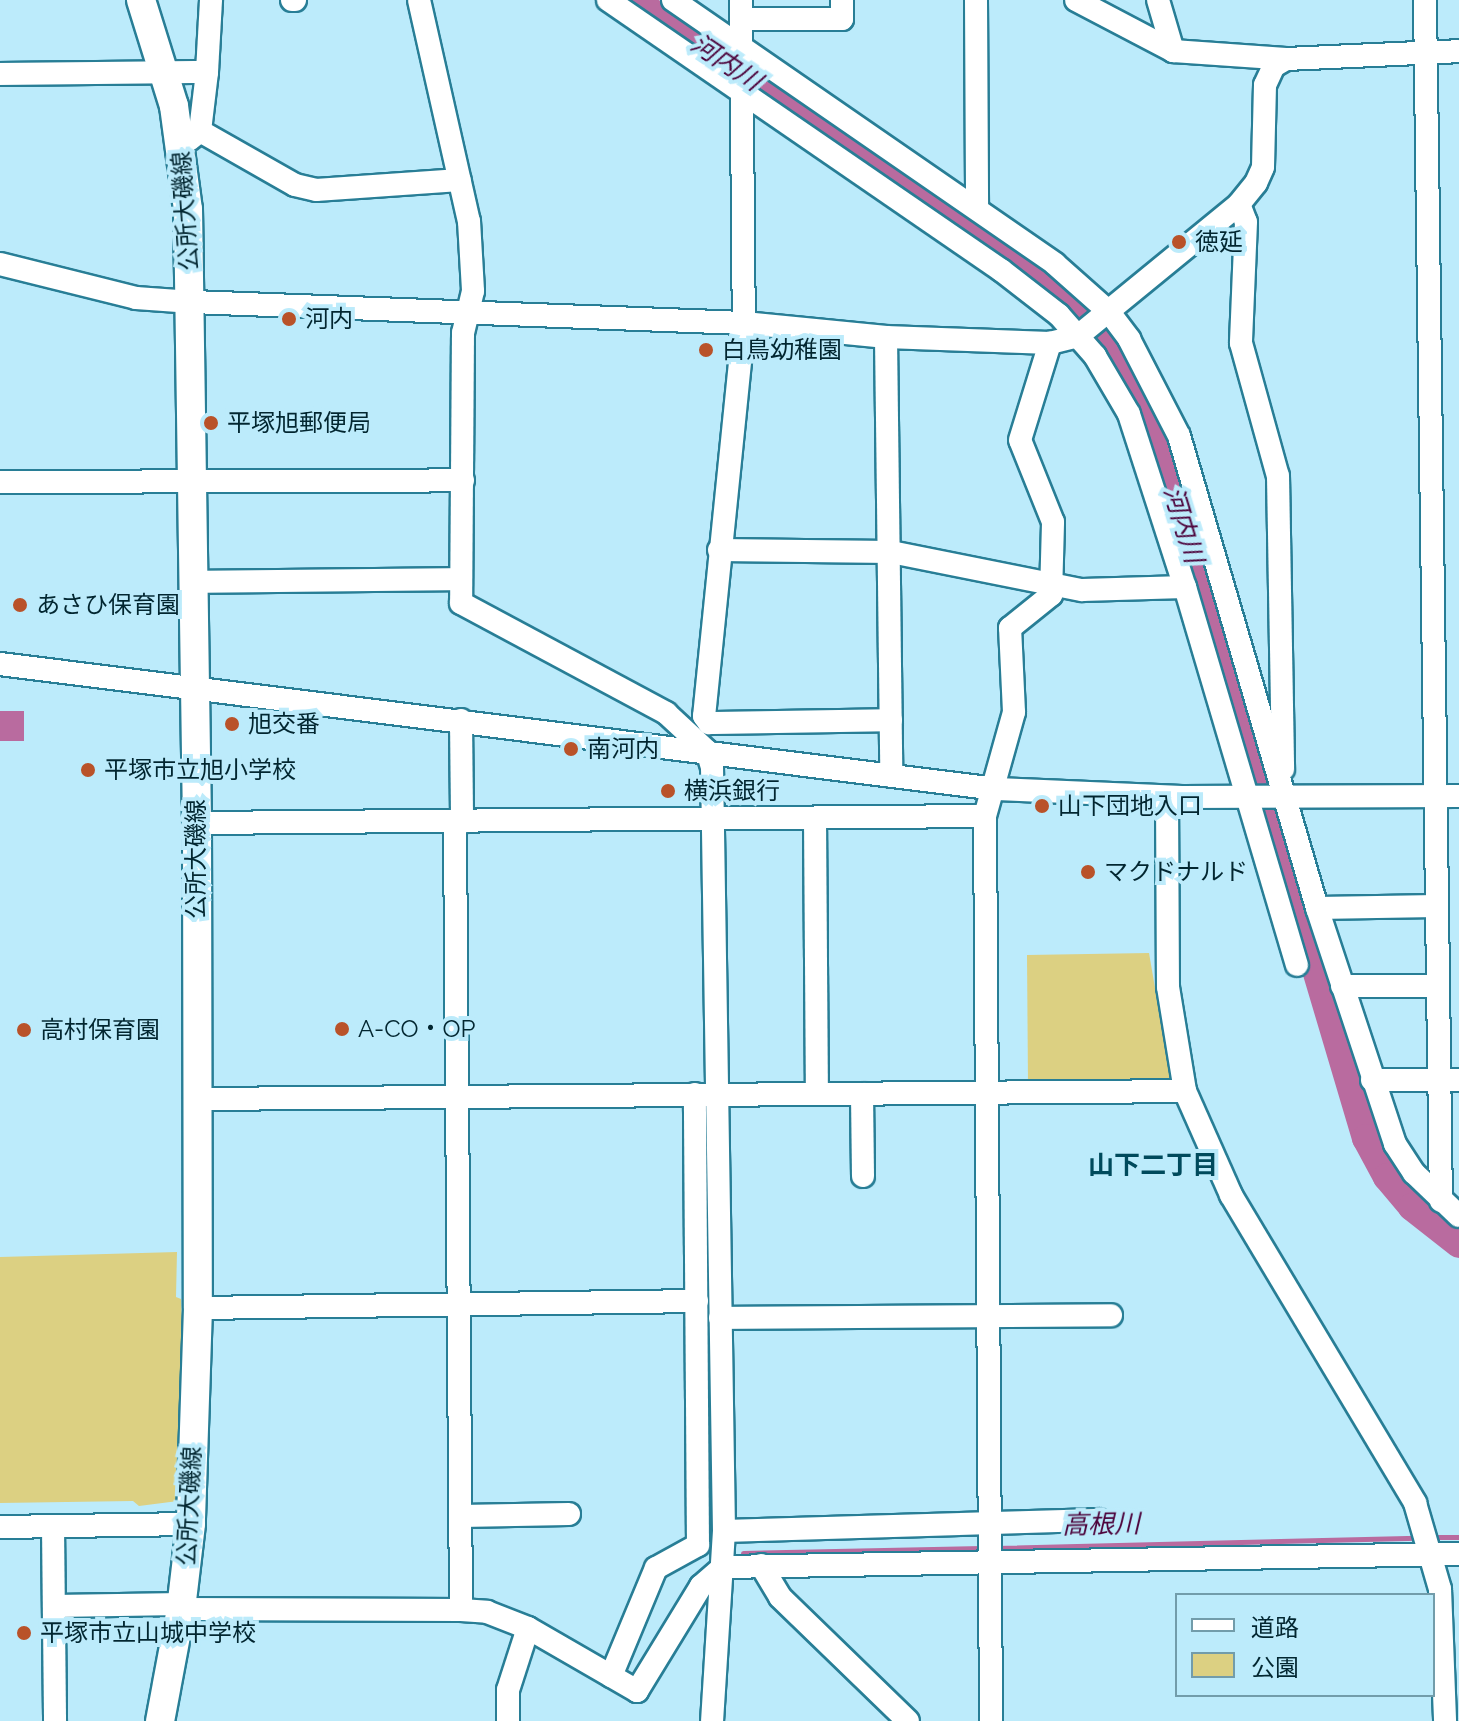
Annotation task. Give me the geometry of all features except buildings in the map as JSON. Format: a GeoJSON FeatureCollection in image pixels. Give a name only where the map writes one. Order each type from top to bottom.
{"type":"FeatureCollection","features":[{"type":"Feature","properties":{"kind":"main road","name":"公所大磯線"},"geometry":{"type":"LineString","coordinates":[[141,0],[190,137],[192,302],[198,1308],[191,1524],[182,1606],[160,1721]]}},
{"type":"Feature","properties":{"kind":"street"},"geometry":{"type":"LineString","coordinates":[[211,0],[207,72],[190,137],[295,185],[316,190],[460,180]]}},
{"type":"Feature","properties":{"kind":"street"},"geometry":{"type":"LineString","coordinates":[[419,0],[460,180],[473,291],[466,313],[461,603],[666,713],[707,751],[712,818],[706,1094],[697,1301],[698,1545],[656,1568],[611,1676]]}},
{"type":"Feature","properties":{"kind":"street"},"geometry":{"type":"LineString","coordinates":[[608,0],[1001,270],[1080,334],[1129,414],[1185,587],[1297,965]]}},
{"type":"Feature","properties":{"kind":"street"},"geometry":{"type":"LineString","coordinates":[[673,0],[1055,264],[1106,314],[1151,373],[1179,436],[1282,798],[1395,1144],[1441,1201],[1459,1216]]}},
{"type":"Feature","properties":{"kind":"street"},"geometry":{"type":"LineString","coordinates":[[842,0],[842,19],[741,10],[744,323],[704,716],[709,723],[891,720]]}},
{"type":"Feature","properties":{"kind":"street"},"geometry":{"type":"LineString","coordinates":[[976,0],[977,209]]}},
{"type":"Feature","properties":{"kind":"street"},"geometry":{"type":"LineString","coordinates":[[1076,0],[1173,51],[1286,59],[1459,51]]}},
{"type":"Feature","properties":{"kind":"street"},"geometry":{"type":"LineString","coordinates":[[1158,0],[1173,51]]}},
{"type":"Feature","properties":{"kind":"street"},"geometry":{"type":"LineString","coordinates":[[1425,0],[1438,986],[1451,1080],[1441,1201]]}},
{"type":"Feature","properties":{"kind":"street"},"geometry":{"type":"LineString","coordinates":[[0,264],[136,298],[744,323],[886,337],[1050,343],[1080,334],[1239,204],[1263,167],[1268,74],[1286,59]]}},
{"type":"Feature","properties":{"kind":"street"},"geometry":{"type":"LineString","coordinates":[[0,74],[207,72]]}},
{"type":"Feature","properties":{"kind":"street"},"geometry":{"type":"LineString","coordinates":[[1239,204],[1246,222],[1241,343],[1278,476],[1282,798]]}},
{"type":"Feature","properties":{"kind":"street"},"geometry":{"type":"LineString","coordinates":[[886,337],[891,552],[891,776]]}},
{"type":"Feature","properties":{"kind":"street"},"geometry":{"type":"LineString","coordinates":[[991,1721],[985,816],[997,789],[1014,712],[1010,628],[1017,618],[1044,604],[1051,585],[1053,522],[1020,440],[1050,343]]}},
{"type":"Feature","properties":{"kind":"street"},"geometry":{"type":"LineString","coordinates":[[0,482],[463,480]]}},
{"type":"Feature","properties":{"kind":"street"},"geometry":{"type":"LineString","coordinates":[[719,550],[891,552],[1082,590],[1185,587]]}},
{"type":"Feature","properties":{"kind":"street"},"geometry":{"type":"LineString","coordinates":[[192,582],[460,579]]}},
{"type":"Feature","properties":{"kind":"street"},"geometry":{"type":"LineString","coordinates":[[0,664],[997,789],[1167,797],[1459,796]]}},
{"type":"Feature","properties":{"kind":"street"},"geometry":{"type":"LineString","coordinates":[[461,720],[458,1096],[461,1610]]}},
{"type":"Feature","properties":{"kind":"street"},"geometry":{"type":"LineString","coordinates":[[1167,797],[1168,987],[1185,1091],[1231,1195],[1384,1447],[1421,1519],[1449,1593],[1452,1674],[1445,1721]]}},
{"type":"Feature","properties":{"kind":"street"},"geometry":{"type":"LineString","coordinates":[[197,823],[985,816]]}},
{"type":"Feature","properties":{"kind":"street"},"geometry":{"type":"LineString","coordinates":[[815,818],[817,1094]]}},
{"type":"Feature","properties":{"kind":"street"},"geometry":{"type":"LineString","coordinates":[[1317,908],[1437,906]]}},
{"type":"Feature","properties":{"kind":"street"},"geometry":{"type":"LineString","coordinates":[[1342,986],[1438,986]]}},
{"type":"Feature","properties":{"kind":"street"},"geometry":{"type":"LineString","coordinates":[[1372,1080],[1451,1080]]}},
{"type":"Feature","properties":{"kind":"street"},"geometry":{"type":"LineString","coordinates":[[198,1099],[1185,1091]]}},
{"type":"Feature","properties":{"kind":"street"},"geometry":{"type":"LineString","coordinates":[[706,1094],[720,1318],[724,1531],[712,1721]]}},
{"type":"Feature","properties":{"kind":"street"},"geometry":{"type":"LineString","coordinates":[[862,1094],[863,1176]]}},
{"type":"Feature","properties":{"kind":"street"},"geometry":{"type":"LineString","coordinates":[[198,1308],[697,1301]]}},
{"type":"Feature","properties":{"kind":"street"},"geometry":{"type":"LineString","coordinates":[[720,1318],[1111,1315]]}},
{"type":"Feature","properties":{"kind":"street"},"geometry":{"type":"LineString","coordinates":[[461,1516],[569,1514]]}},
{"type":"Feature","properties":{"kind":"street"},"geometry":{"type":"LineString","coordinates":[[724,1531],[1099,1520]]}},
{"type":"Feature","properties":{"kind":"street"},"geometry":{"type":"LineString","coordinates":[[0,1527],[191,1524]]}},
{"type":"Feature","properties":{"kind":"street"},"geometry":{"type":"LineString","coordinates":[[53,1526],[55,1721]]}},
{"type":"Feature","properties":{"kind":"street"},"geometry":{"type":"LineString","coordinates":[[54,1606],[487,1612],[528,1628],[637,1691],[701,1586],[723,1567],[1431,1552],[1459,1554]]}},
{"type":"Feature","properties":{"kind":"street"},"geometry":{"type":"LineString","coordinates":[[761,1565],[780,1597],[908,1721]]}},
{"type":"Feature","properties":{"kind":"street"},"geometry":{"type":"LineString","coordinates":[[508,1721],[508,1690],[528,1628]]}},
{"type":"Feature","properties":{"kind":"green space"},"geometry":{"type":"Polygon","coordinates":[[[1149,953],[1171,1081],[1028,1083],[1027,955],[1149,953]]]}},
{"type":"Feature","properties":{"kind":"green space"},"geometry":{"type":"Polygon","coordinates":[[[177,1252],[176,1297],[181,1299],[182,1321],[178,1501],[139,1506],[133,1501],[0,1503],[0,1257],[177,1252]]]}},
{"type":"Feature","properties":{"kind":"shaded area"},"geometry":{"type":"Polygon","coordinates":[[[0,711],[24,711],[24,741],[0,741],[0,711]]]}},
{"type":"Feature","properties":{"kind":"waterway","name":"河内川"},"geometry":{"type":"LineString","coordinates":[[634,0],[1041,279],[1127,373],[1145,404],[1163,455],[1366,1138],[1387,1177],[1412,1207],[1459,1244]]}},
{"type":"Feature","properties":{"kind":"waterway","name":"高根川"},"geometry":{"type":"LineString","coordinates":[[1432,1537],[1459,1537]]}},
{"type":"Feature","properties":{"kind":"waterway","name":"高根川"},"geometry":{"type":"LineString","coordinates":[[996,1548],[1418,1538]]}},
{"type":"Feature","properties":{"kind":"waterway","name":"高根川"},"geometry":{"type":"LineString","coordinates":[[743,1553],[982,1548]]}},
{"type":"Feature","properties":{"kind":"place","name":"徳延"},"geometry":{"type":"Point","coordinates":[1179,242]}},
{"type":"Feature","properties":{"kind":"place","name":"河内"},"geometry":{"type":"Point","coordinates":[289,319]}},
{"type":"Feature","properties":{"kind":"place","name":"白鳥幼稚園"},"geometry":{"type":"Point","coordinates":[706,350]}},
{"type":"Feature","properties":{"kind":"place","name":"平塚旭郵便局"},"geometry":{"type":"Point","coordinates":[211,423]}},
{"type":"Feature","properties":{"kind":"place","name":"あさひ保育園"},"geometry":{"type":"Point","coordinates":[20,605]}},
{"type":"Feature","properties":{"kind":"place","name":"旭交番"},"geometry":{"type":"Point","coordinates":[232,724]}},
{"type":"Feature","properties":{"kind":"place","name":"南河内"},"geometry":{"type":"Point","coordinates":[571,749]}},
{"type":"Feature","properties":{"kind":"place","name":"平塚市立旭小学校"},"geometry":{"type":"Point","coordinates":[88,770]}},
{"type":"Feature","properties":{"kind":"place","name":"横浜銀行"},"geometry":{"type":"Point","coordinates":[668,791]}},
{"type":"Feature","properties":{"kind":"place","name":"山下団地入口"},"geometry":{"type":"Point","coordinates":[1042,806]}},
{"type":"Feature","properties":{"kind":"place","name":"マクドナルド"},"geometry":{"type":"Point","coordinates":[1088,872]}},
{"type":"Feature","properties":{"kind":"place","name":"A-CO・OP"},"geometry":{"type":"Point","coordinates":[342,1029]}},
{"type":"Feature","properties":{"kind":"place","name":"高村保育園"},"geometry":{"type":"Point","coordinates":[24,1030]}},
{"type":"Feature","properties":{"kind":"place","name":"平塚市立山城中学校"},"geometry":{"type":"Point","coordinates":[24,1633]}},
{"type":"Feature","properties":{"kind":"district","name":"山下二丁目"},"geometry":{"type":"Point","coordinates":[1153,1166]}}]}
